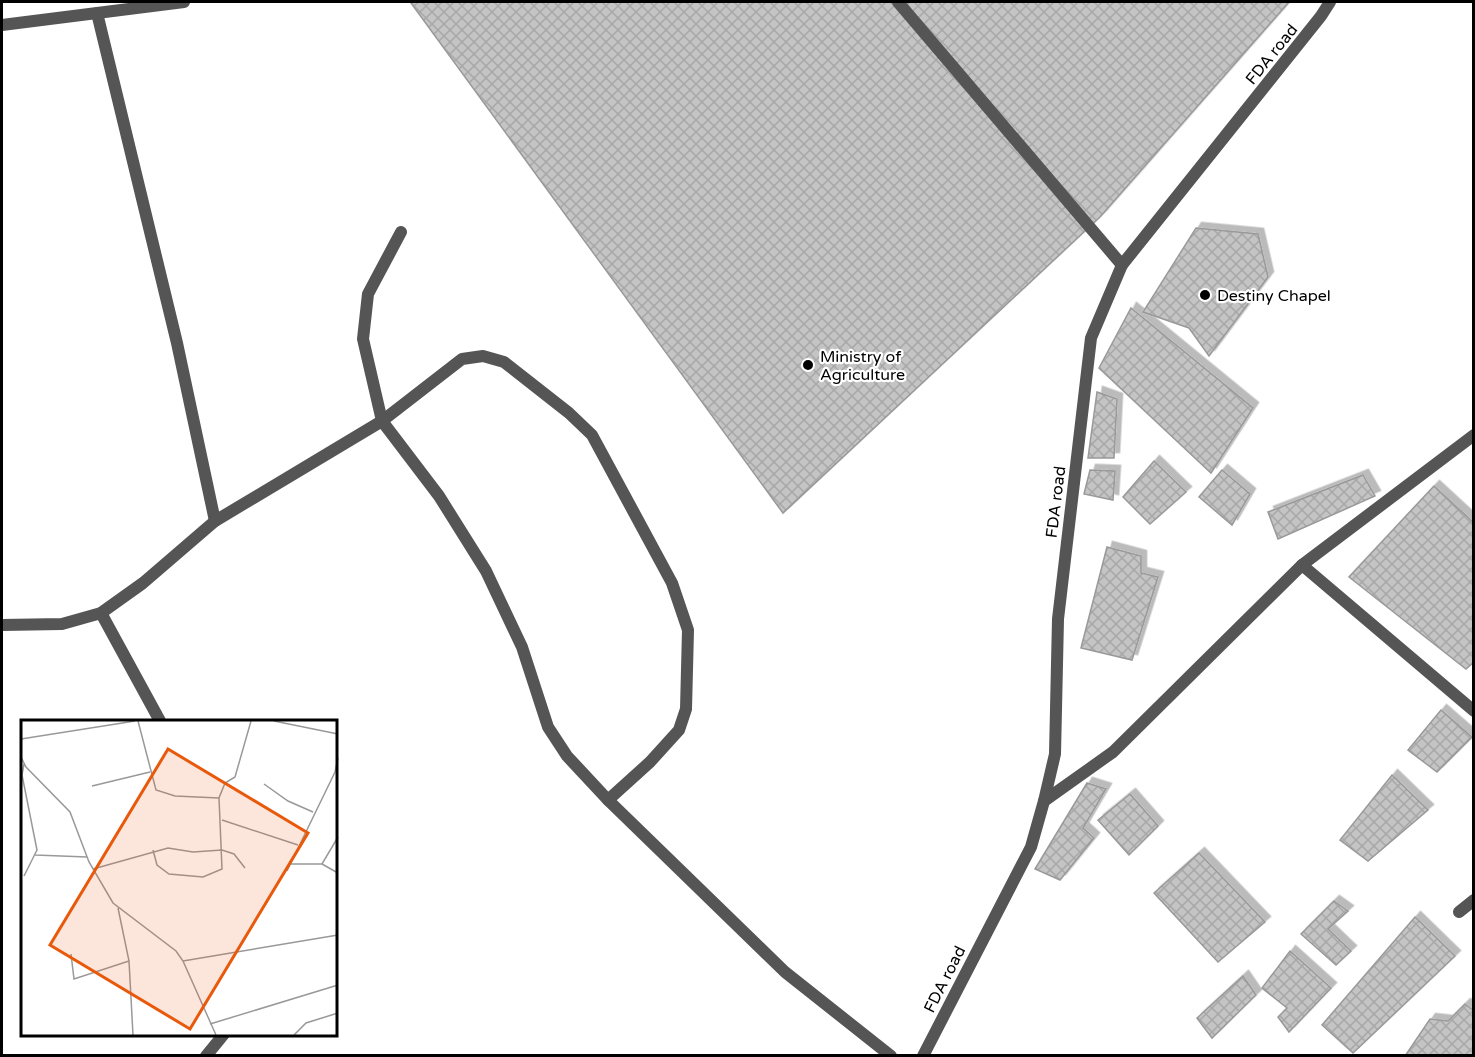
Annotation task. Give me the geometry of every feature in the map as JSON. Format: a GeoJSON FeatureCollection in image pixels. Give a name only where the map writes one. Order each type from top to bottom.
{"type":"FeatureCollection","features":[{"type":"Feature","properties":{"kind":"street"},"geometry":{"type":"LineString","coordinates":[[2,25],[184,2]]}},
{"type":"Feature","properties":{"kind":"street"},"geometry":{"type":"LineString","coordinates":[[898,2],[1122,265]]}},
{"type":"Feature","properties":{"kind":"street","name":"FDA road"},"geometry":{"type":"LineString","coordinates":[[923,1056],[1031,847],[1055,754],[1058,619],[1091,338],[1122,265],[1322,16],[1330,2]]}},
{"type":"Feature","properties":{"kind":"street"},"geometry":{"type":"LineString","coordinates":[[97,13],[177,343],[215,521]]}},
{"type":"Feature","properties":{"kind":"street"},"geometry":{"type":"LineString","coordinates":[[401,232],[368,294],[363,339],[382,421],[439,496],[486,571],[522,647],[548,727],[567,756],[608,800],[785,972],[891,1056]]}},
{"type":"Feature","properties":{"kind":"street"},"geometry":{"type":"LineString","coordinates":[[2,625],[62,624],[101,613],[143,583],[215,521],[382,421],[462,359],[483,356],[504,362],[569,413],[592,435],[672,583],[688,630],[686,710],[679,730],[650,762],[608,800]]}},
{"type":"Feature","properties":{"kind":"street"},"geometry":{"type":"LineString","coordinates":[[1044,801],[1113,752],[1302,565],[1473,435]]}},
{"type":"Feature","properties":{"kind":"street"},"geometry":{"type":"LineString","coordinates":[[1302,565],[1473,711]]}},
{"type":"Feature","properties":{"kind":"street"},"geometry":{"type":"LineString","coordinates":[[101,613],[159,720]]}},
{"type":"Feature","properties":{"kind":"street"},"geometry":{"type":"LineString","coordinates":[[1459,912],[1473,900]]}},
{"type":"Feature","properties":{"kind":"street"},"geometry":{"type":"LineString","coordinates":[[206,1056],[223,1036]]}},
{"type":"Feature","properties":{"kind":"building","name":"Ministry of Agriculture"},"geometry":{"type":"Polygon","coordinates":[[[1289,2],[1100,217],[783,513],[411,3],[1289,2]]]}},
{"type":"Feature","properties":{"kind":"building","name":"Destiny Chapel"},"geometry":{"type":"Polygon","coordinates":[[[1196,228],[1258,234],[1268,277],[1209,356],[1189,328],[1143,312],[1196,228]]]}},
{"type":"Feature","properties":{"kind":"building"},"geometry":{"type":"Polygon","coordinates":[[[1131,308],[1253,408],[1211,473],[1099,368],[1131,308]]]}},
{"type":"Feature","properties":{"kind":"building"},"geometry":{"type":"Polygon","coordinates":[[[1097,392],[1117,399],[1114,458],[1088,458],[1097,392]]]}},
{"type":"Feature","properties":{"kind":"building"},"geometry":{"type":"Polygon","coordinates":[[[1154,461],[1186,492],[1150,524],[1123,497],[1154,461]]]}},
{"type":"Feature","properties":{"kind":"building"},"geometry":{"type":"Polygon","coordinates":[[[1090,470],[1115,471],[1113,500],[1084,494],[1090,470]]]}},
{"type":"Feature","properties":{"kind":"building"},"geometry":{"type":"Polygon","coordinates":[[[1222,470],[1250,494],[1232,525],[1199,497],[1222,470]]]}},
{"type":"Feature","properties":{"kind":"building"},"geometry":{"type":"Polygon","coordinates":[[[1363,475],[1375,496],[1278,539],[1268,512],[1363,475]]]}},
{"type":"Feature","properties":{"kind":"building"},"geometry":{"type":"Polygon","coordinates":[[[1434,486],[1474,523],[1474,662],[1466,669],[1349,577],[1434,486]]]}},
{"type":"Feature","properties":{"kind":"building"},"geometry":{"type":"Polygon","coordinates":[[[1107,547],[1141,556],[1141,573],[1158,577],[1132,660],[1081,648],[1107,547]]]}},
{"type":"Feature","properties":{"kind":"building"},"geometry":{"type":"Polygon","coordinates":[[[1441,710],[1472,737],[1437,772],[1408,750],[1441,710]]]}},
{"type":"Feature","properties":{"kind":"building"},"geometry":{"type":"Polygon","coordinates":[[[1392,775],[1428,810],[1368,861],[1340,840],[1392,775]]]}},
{"type":"Feature","properties":{"kind":"building"},"geometry":{"type":"Polygon","coordinates":[[[1087,783],[1106,789],[1083,828],[1094,838],[1060,880],[1035,869],[1087,783]]]}},
{"type":"Feature","properties":{"kind":"building"},"geometry":{"type":"Polygon","coordinates":[[[1130,794],[1158,826],[1129,855],[1098,820],[1130,794]]]}},
{"type":"Feature","properties":{"kind":"building"},"geometry":{"type":"Polygon","coordinates":[[[1199,853],[1265,922],[1218,962],[1154,893],[1199,853]]]}},
{"type":"Feature","properties":{"kind":"building"},"geometry":{"type":"Polygon","coordinates":[[[1334,901],[1348,911],[1328,929],[1351,951],[1336,965],[1301,934],[1334,901]]]}},
{"type":"Feature","properties":{"kind":"building"},"geometry":{"type":"Polygon","coordinates":[[[1415,917],[1455,956],[1353,1053],[1322,1025],[1415,917]]]}},
{"type":"Feature","properties":{"kind":"building"},"geometry":{"type":"Polygon","coordinates":[[[1290,951],[1331,988],[1289,1032],[1278,1017],[1287,1008],[1262,988],[1290,951]]]}},
{"type":"Feature","properties":{"kind":"building"},"geometry":{"type":"Polygon","coordinates":[[[1243,976],[1256,995],[1212,1038],[1197,1018],[1243,976]]]}},
{"type":"Feature","properties":{"kind":"building"},"geometry":{"type":"Polygon","coordinates":[[[1465,1004],[1474,1011],[1474,1056],[1405,1056],[1430,1019],[1448,1021],[1465,1004]]]}},
{"type":"Feature","properties":{"kind":"place","name":"Destiny Chapel"},"geometry":{"type":"Point","coordinates":[1205,295]}},
{"type":"Feature","properties":{"kind":"place","name":"Ministry of Agriculture"},"geometry":{"type":"Point","coordinates":[808,365]}}]}
